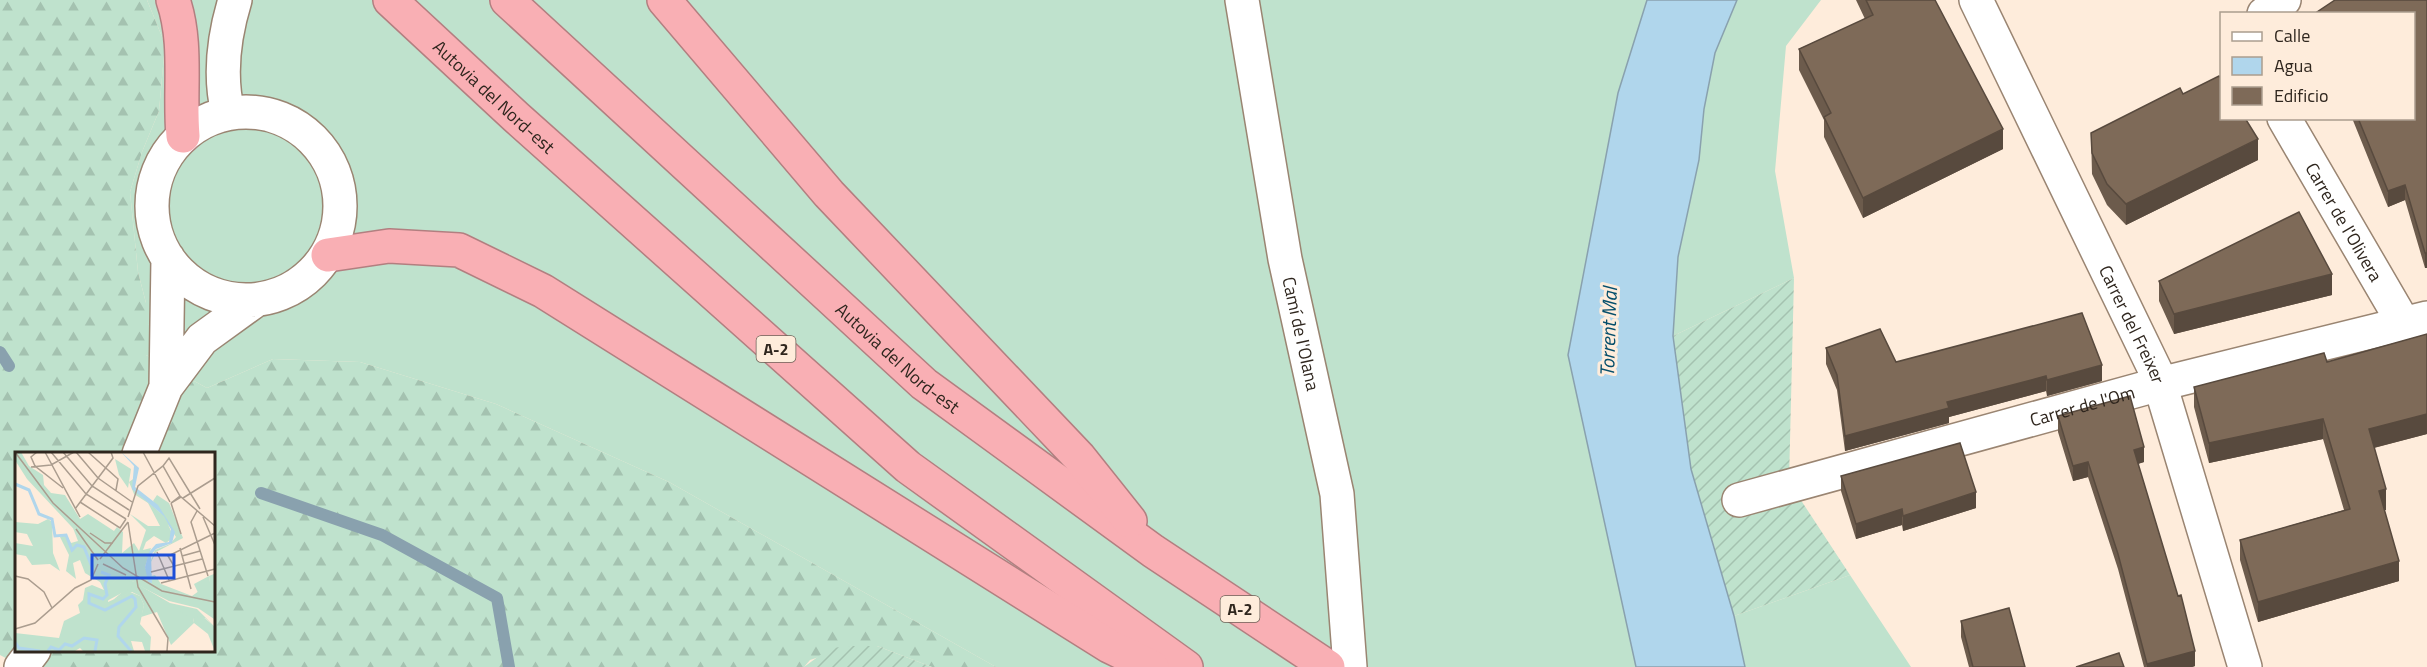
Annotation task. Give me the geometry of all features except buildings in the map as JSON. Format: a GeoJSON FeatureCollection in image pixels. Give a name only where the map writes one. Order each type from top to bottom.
{"type":"FeatureCollection","features":[{"type":"Feature","properties":{"kind":"highway"},"geometry":{"type":"LineString","coordinates":[[173,0],[178,14],[182,57],[180,103],[183,135]]}},
{"type":"Feature","properties":{"kind":"highway","name":"Autovia del Nord-est"},"geometry":{"type":"LineString","coordinates":[[390,0],[516,117],[908,466],[1186,667]]}},
{"type":"Feature","properties":{"kind":"highway","name":"Autovia del Nord-est"},"geometry":{"type":"LineString","coordinates":[[507,0],[924,384],[1153,551],[1328,667]]}},
{"type":"Feature","properties":{"kind":"highway"},"geometry":{"type":"LineString","coordinates":[[664,0],[829,194],[1079,457],[1153,551]]}},
{"type":"Feature","properties":{"kind":"highway"},"geometry":{"type":"LineString","coordinates":[[328,255],[389,246],[459,250],[543,291],[1109,646],[1152,667]]}},
{"type":"Feature","properties":{"kind":"street"},"geometry":{"type":"LineString","coordinates":[[228,113],[223,94],[226,37],[235,0]]}},
{"type":"Feature","properties":{"kind":"street","name":"Camí de l'Olana"},"geometry":{"type":"LineString","coordinates":[[1242,0],[1285,259],[1337,494],[1350,667]]}},
{"type":"Feature","properties":{"kind":"street","name":"Carrer del Freixer"},"geometry":{"type":"LineString","coordinates":[[1976,0],[2160,384],[2245,667]]}},
{"type":"Feature","properties":{"kind":"street"},"geometry":{"type":"LineString","coordinates":[[2267,12],[2284,0]]}},
{"type":"Feature","properties":{"kind":"street"},"geometry":{"type":"LineString","coordinates":[[259,112],[289,121],[314,139],[332,165],[341,195],[339,226],[328,255],[307,280],[279,295],[256,300],[218,296],[192,284],[168,258],[157,235],[151,210],[154,182],[165,157],[183,135],[204,121],[228,113],[259,112]]}},
{"type":"Feature","properties":{"kind":"street","name":"Carrer de l'Olivera"},"geometry":{"type":"LineString","coordinates":[[2285,120],[2416,321]]}},
{"type":"Feature","properties":{"kind":"street"},"geometry":{"type":"LineString","coordinates":[[166,387],[168,258]]}},
{"type":"Feature","properties":{"kind":"street"},"geometry":{"type":"LineString","coordinates":[[140,452],[166,387],[202,339],[256,300]]}},
{"type":"Feature","properties":{"kind":"street","name":"Carrer de l'Om"},"geometry":{"type":"LineString","coordinates":[[1739,500],[2160,384],[2416,321]]}},
{"type":"Feature","properties":{"kind":"street"},"geometry":{"type":"LineString","coordinates":[[21,667],[33,652]]}},
{"type":"Feature","properties":{"kind":"green space"},"geometry":{"type":"Polygon","coordinates":[[[0,0],[147,0],[165,44],[159,111],[142,152],[130,192],[138,272],[146,303],[146,355],[207,388],[273,359],[360,362],[496,404],[669,482],[996,667],[932,667],[877,646],[853,646],[810,660],[804,667],[23,667],[0,655],[0,0]]]}},
{"type":"Feature","properties":{"kind":"green space"},"geometry":{"type":"Polygon","coordinates":[[[147,0],[1647,0],[1618,93],[1568,355],[1636,667],[996,667],[669,482],[496,404],[360,362],[273,359],[207,388],[146,355],[146,303],[138,272],[130,192],[142,152],[159,111],[165,44],[147,0]]]}},
{"type":"Feature","properties":{"kind":"green space"},"geometry":{"type":"Polygon","coordinates":[[[1737,0],[1821,0],[1786,46],[1775,171],[1794,278],[1673,336],[1678,257],[1699,160],[1704,109],[1715,53],[1737,0]]]}},
{"type":"Feature","properties":{"kind":"green space"},"geometry":{"type":"Polygon","coordinates":[[[1794,278],[1789,482],[1850,575],[1734,616],[1691,469],[1673,336],[1794,278]]]}},
{"type":"Feature","properties":{"kind":"green space"},"geometry":{"type":"Polygon","coordinates":[[[1850,575],[1911,667],[1745,667],[1734,616],[1850,575]]]}},
{"type":"Feature","properties":{"kind":"green space"},"geometry":{"type":"Polygon","coordinates":[[[877,646],[932,667],[804,667],[830,648],[877,646]]]}},
{"type":"Feature","properties":{"kind":"water","name":"Torrent Mal"},"geometry":{"type":"Polygon","coordinates":[[[1647,0],[1737,0],[1715,53],[1704,109],[1699,160],[1678,257],[1673,336],[1691,469],[1734,616],[1745,667],[1636,667],[1568,355],[1618,93],[1647,0]]]}},
{"type":"Feature","properties":{"kind":"waterway"},"geometry":{"type":"LineString","coordinates":[[0,352],[9,366]]}},
{"type":"Feature","properties":{"kind":"waterway"},"geometry":{"type":"LineString","coordinates":[[261,493],[382,535],[497,598],[509,667]]}}]}
